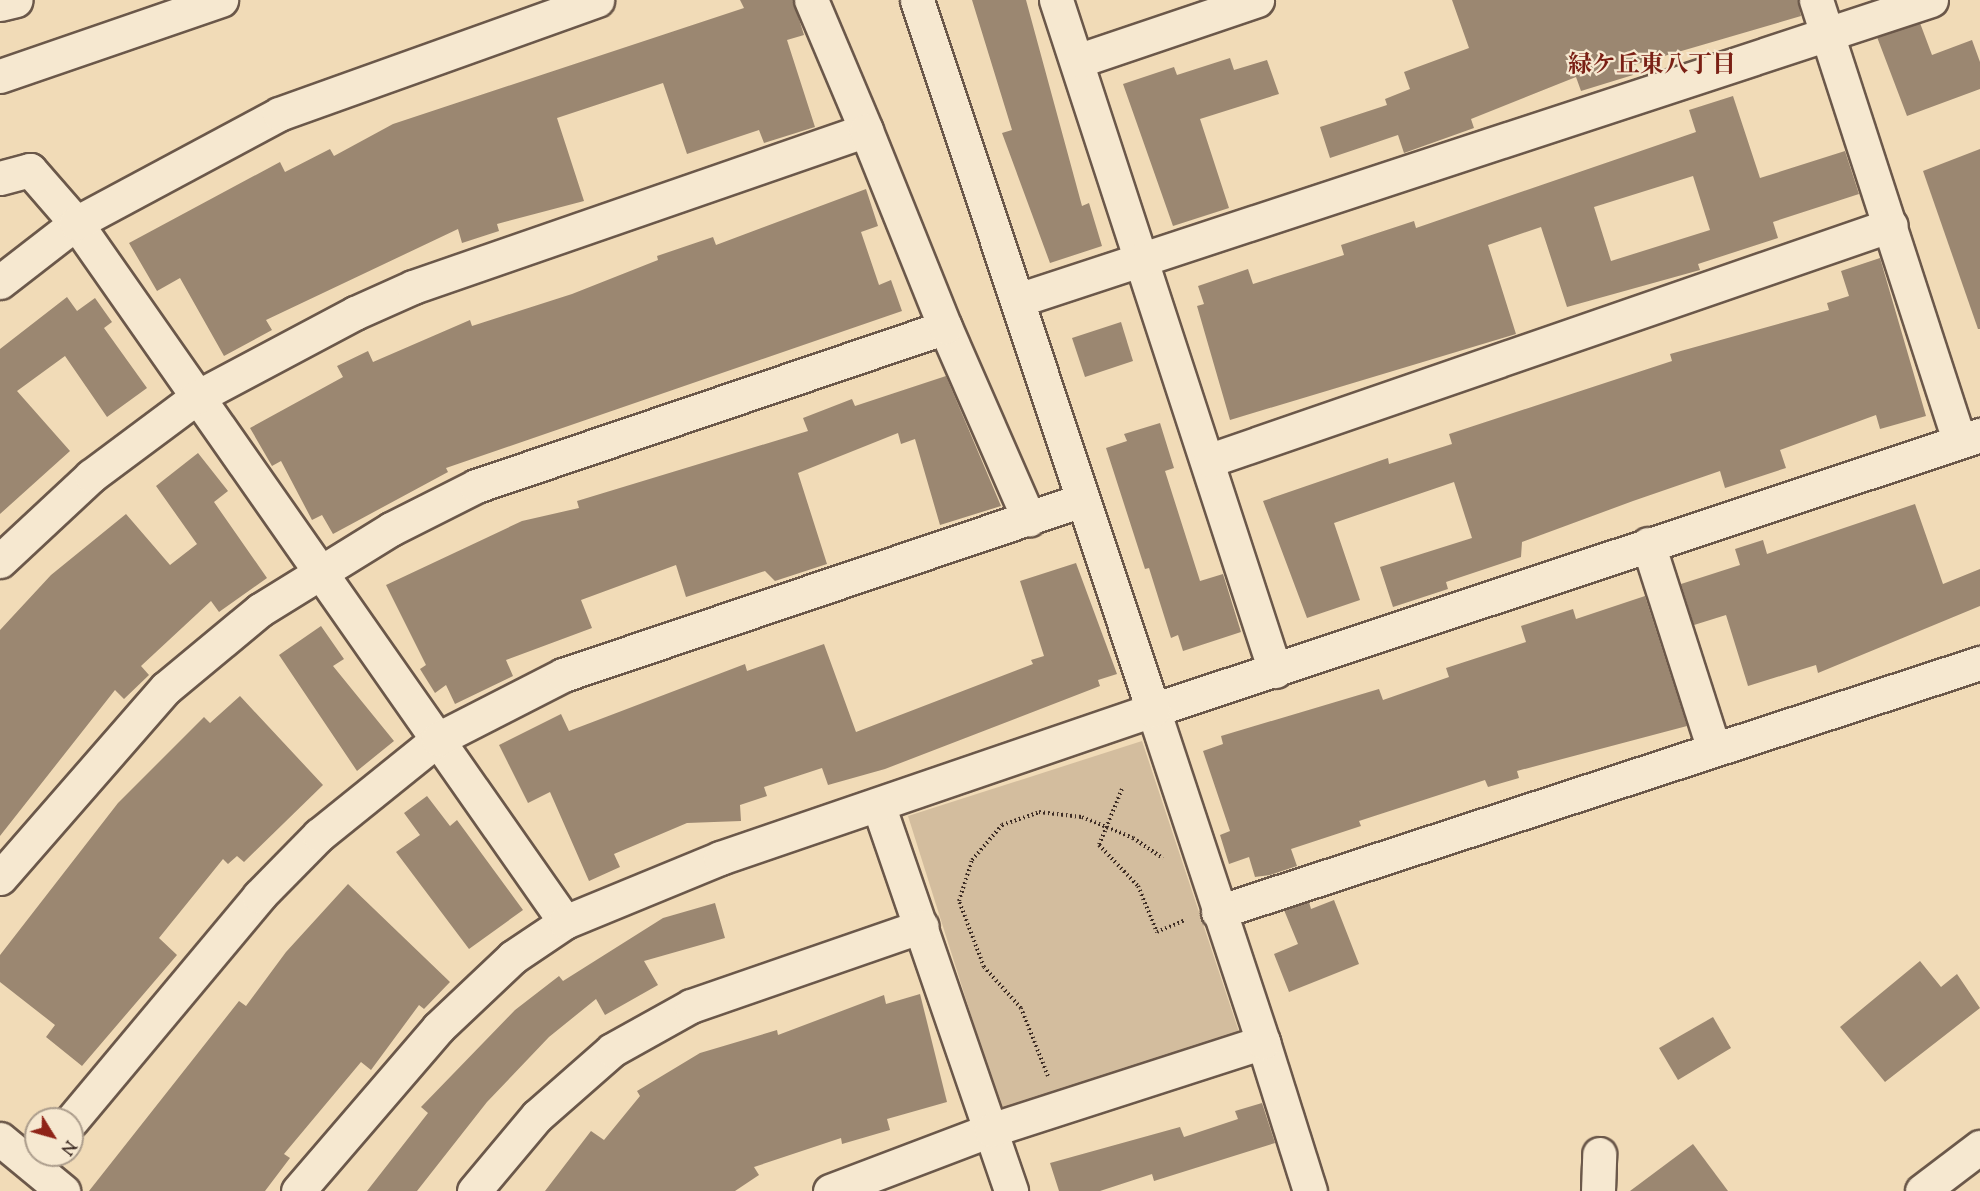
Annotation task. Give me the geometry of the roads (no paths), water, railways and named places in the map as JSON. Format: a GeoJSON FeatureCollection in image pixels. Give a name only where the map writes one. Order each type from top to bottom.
{"type":"FeatureCollection","features":[{"type":"Feature","properties":{"kind":"street"},"geometry":{"type":"LineString","coordinates":[[0,4],[16,0]]}},
{"type":"Feature","properties":{"kind":"street"},"geometry":{"type":"LineString","coordinates":[[0,76],[221,0]]}},
{"type":"Feature","properties":{"kind":"street"},"geometry":{"type":"LineString","coordinates":[[0,282],[76,223],[279,114],[597,0]]}},
{"type":"Feature","properties":{"kind":"street"},"geometry":{"type":"LineString","coordinates":[[811,0],[945,327],[1029,519]]}},
{"type":"Feature","properties":{"kind":"street"},"geometry":{"type":"LineString","coordinates":[[918,0],[1153,710],[1204,911],[1263,1042],[1310,1191]]}},
{"type":"Feature","properties":{"kind":"street"},"geometry":{"type":"LineString","coordinates":[[1056,0],[1080,60],[1137,260],[1210,460],[1275,671]]}},
{"type":"Feature","properties":{"kind":"street"},"geometry":{"type":"LineString","coordinates":[[1080,60],[1257,0]]}},
{"type":"Feature","properties":{"kind":"street"},"geometry":{"type":"LineString","coordinates":[[298,1191],[438,1028],[513,957],[565,922],[720,858],[879,807],[1153,710],[1275,671],[1648,543],[1969,438],[1891,225],[1816,0]]}},
{"type":"Feature","properties":{"kind":"street"},"geometry":{"type":"LineString","coordinates":[[1018,300],[1931,0]]}},
{"type":"Feature","properties":{"kind":"street"},"geometry":{"type":"LineString","coordinates":[[0,561],[92,476],[197,397],[413,287],[866,130]]}},
{"type":"Feature","properties":{"kind":"street"},"geometry":{"type":"LineString","coordinates":[[0,178],[30,170],[76,223],[565,922]]}},
{"type":"Feature","properties":{"kind":"street"},"geometry":{"type":"LineString","coordinates":[[1210,460],[1891,225]]}},
{"type":"Feature","properties":{"kind":"street"},"geometry":{"type":"LineString","coordinates":[[0,878],[166,688],[260,610],[320,571],[476,486],[945,327]]}},
{"type":"Feature","properties":{"kind":"street"},"geometry":{"type":"LineString","coordinates":[[83,1107],[260,896],[319,835],[438,739],[563,675],[1082,500]]}},
{"type":"Feature","properties":{"kind":"street"},"geometry":{"type":"LineString","coordinates":[[1648,543],[1714,749]]}},
{"type":"Feature","properties":{"kind":"street"},"geometry":{"type":"LineString","coordinates":[[1204,911],[1980,663]]}},
{"type":"Feature","properties":{"kind":"street"},"geometry":{"type":"LineString","coordinates":[[879,807],[922,926],[1011,1191]]}},
{"type":"Feature","properties":{"kind":"street"},"geometry":{"type":"LineString","coordinates":[[474,1191],[537,1116],[612,1050],[691,1006],[922,926]]}},
{"type":"Feature","properties":{"kind":"street"},"geometry":{"type":"LineString","coordinates":[[830,1191],[991,1130],[1263,1042]]}},
{"type":"Feature","properties":{"kind":"street"},"geometry":{"type":"LineString","coordinates":[[0,1139],[24,1153]]}},
{"type":"Feature","properties":{"kind":"street"},"geometry":{"type":"LineString","coordinates":[[1598,1191],[1599,1154]]}},
{"type":"Feature","properties":{"kind":"street"},"geometry":{"type":"LineString","coordinates":[[1922,1191],[1977,1158]]}},
{"type":"Feature","properties":{"kind":"street"},"geometry":{"type":"LineString","coordinates":[[44,1167],[63,1191]]}},
{"type":"Feature","properties":{"kind":"district","name":"緑ケ丘東八丁目"},"geometry":{"type":"Point","coordinates":[1652,67]}}]}
